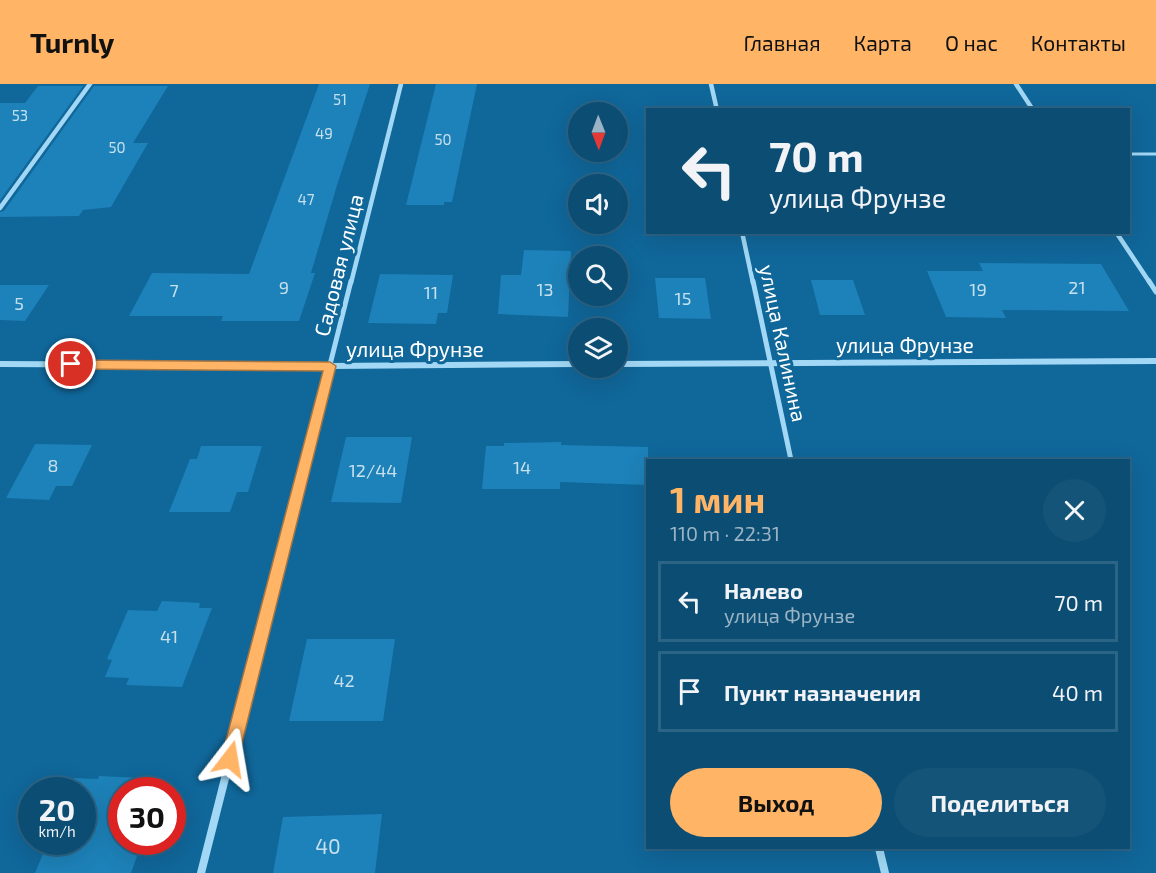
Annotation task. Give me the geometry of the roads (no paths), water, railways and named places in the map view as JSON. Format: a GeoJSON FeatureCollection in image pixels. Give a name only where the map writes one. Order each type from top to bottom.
{"type":"FeatureCollection","features":[{"type":"Feature","properties":{"kind":"street"},"geometry":{"type":"LineString","coordinates":[[0,208],[90,84]]}},
{"type":"Feature","properties":{"kind":"street","name":"Садовая улица"},"geometry":{"type":"LineString","coordinates":[[201,873],[401,84]]}},
{"type":"Feature","properties":{"kind":"street"},"geometry":{"type":"LineString","coordinates":[[711,84],[717,108]]}},
{"type":"Feature","properties":{"kind":"street"},"geometry":{"type":"LineString","coordinates":[[1016,84],[1032,108]]}},
{"type":"Feature","properties":{"kind":"street","name":"улица Калинина"},"geometry":{"type":"LineString","coordinates":[[742,234],[791,459]]}},
{"type":"Feature","properties":{"kind":"street"},"geometry":{"type":"LineString","coordinates":[[1117,234],[1156,292]]}},
{"type":"Feature","properties":{"kind":"street","name":"улица Фрунзе"},"geometry":{"type":"LineString","coordinates":[[628,364],[1156,361]]}},
{"type":"Feature","properties":{"kind":"street","name":"улица Фрунзе"},"geometry":{"type":"LineString","coordinates":[[0,364],[330,366],[568,364]]}},
{"type":"Feature","properties":{"kind":"street"},"geometry":{"type":"LineString","coordinates":[[879,849],[885,873]]}},
{"type":"Feature","properties":{"kind":"lane"},"geometry":{"type":"LineString","coordinates":[[1130,154],[1156,154]]}}]}
